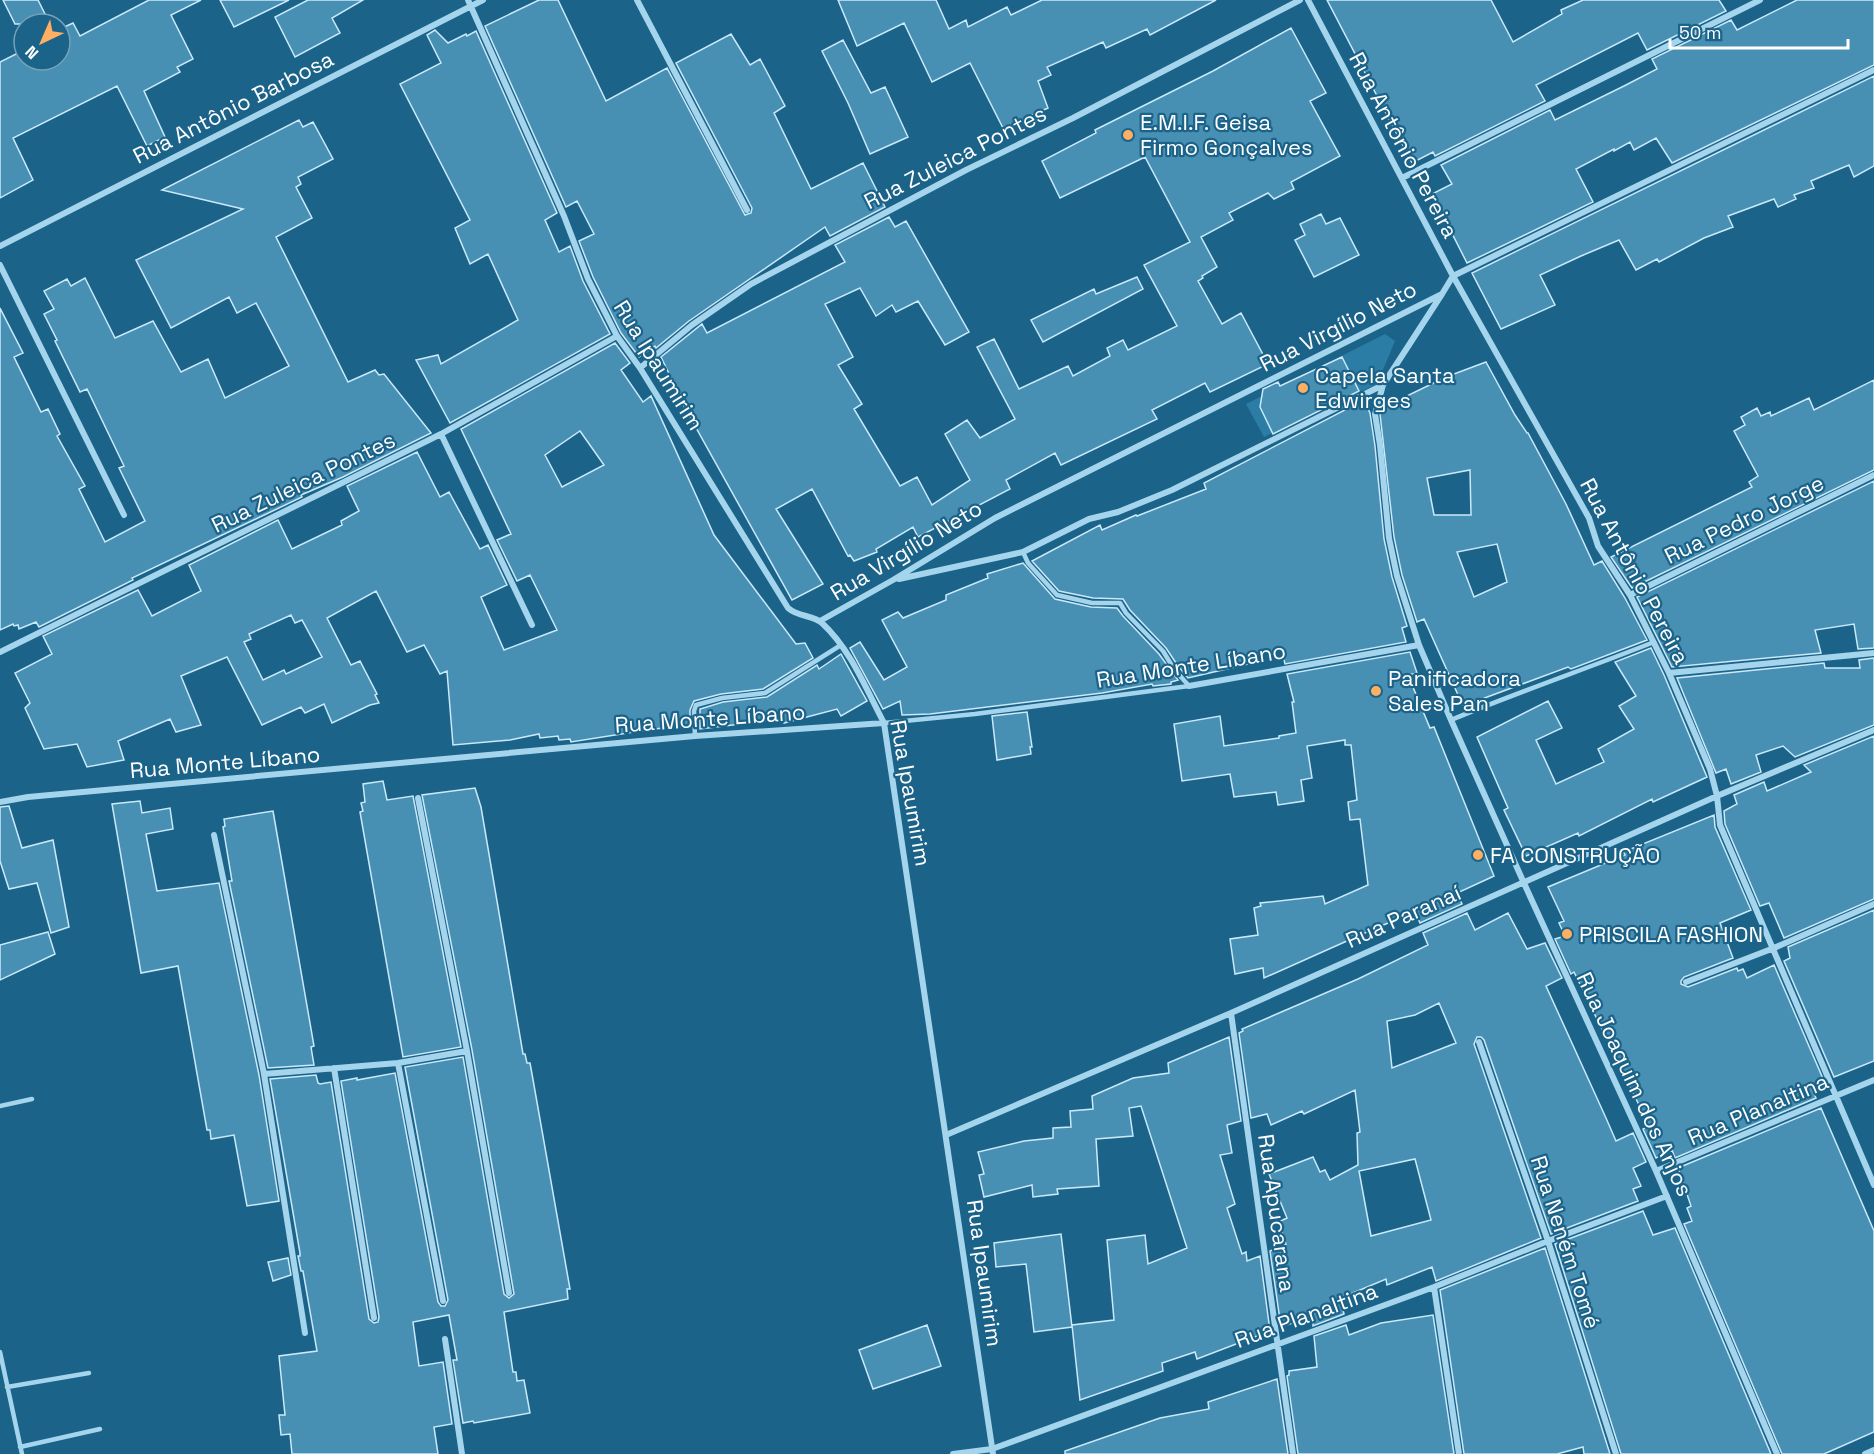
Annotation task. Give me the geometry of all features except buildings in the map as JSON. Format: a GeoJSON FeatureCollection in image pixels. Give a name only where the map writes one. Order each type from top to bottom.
{"type":"FeatureCollection","features":[{"type":"Feature","properties":{"kind":"street","name":"Rua Antônio Barbosa"},"geometry":{"type":"LineString","coordinates":[[0,246],[469,3],[483,0]]}},
{"type":"Feature","properties":{"kind":"street"},"geometry":{"type":"LineString","coordinates":[[637,0],[747,210]]}},
{"type":"Feature","properties":{"kind":"street","name":"Rua Zuleica Pontes"},"geometry":{"type":"LineString","coordinates":[[640,368],[692,325],[751,284],[966,170],[1073,118],[1300,0]]}},
{"type":"Feature","properties":{"kind":"street","name":"Rua Antônio Pereira"},"geometry":{"type":"LineString","coordinates":[[1308,0],[1452,276],[1588,518],[1598,546],[1630,595],[1669,673],[1710,769],[1717,796],[1720,825],[1874,1185]]}},
{"type":"Feature","properties":{"kind":"street"},"geometry":{"type":"LineString","coordinates":[[1402,178],[1760,0]]}},
{"type":"Feature","properties":{"kind":"street","name":"Rua Ipaumirim"},"geometry":{"type":"LineString","coordinates":[[469,3],[564,216],[588,279],[616,336],[640,368],[788,608],[799,615],[820,621],[841,645],[884,723],[992,1452]]}},
{"type":"Feature","properties":{"kind":"street"},"geometry":{"type":"LineString","coordinates":[[1452,276],[1874,70]]}},
{"type":"Feature","properties":{"kind":"street"},"geometry":{"type":"LineString","coordinates":[[0,265],[124,515]]}},
{"type":"Feature","properties":{"kind":"street","name":"Rua Virgílio Neto"},"geometry":{"type":"LineString","coordinates":[[820,621],[994,518],[1442,294],[1452,276]]}},
{"type":"Feature","properties":{"kind":"street","name":"Rua Joaquim dos Anjos"},"geometry":{"type":"LineString","coordinates":[[1442,294],[1383,385],[1375,414],[1389,538],[1397,576],[1419,645],[1451,720],[1656,1171],[1778,1454]]}},
{"type":"Feature","properties":{"kind":"street","name":"Rua Zuleica Pontes"},"geometry":{"type":"LineString","coordinates":[[0,652],[441,434],[616,336]]}},
{"type":"Feature","properties":{"kind":"street"},"geometry":{"type":"LineString","coordinates":[[892,580],[1023,552],[1089,519],[1118,512],[1172,490],[1383,385]]}},
{"type":"Feature","properties":{"kind":"street"},"geometry":{"type":"LineString","coordinates":[[441,434],[532,625]]}},
{"type":"Feature","properties":{"kind":"street","name":"Rua Pedro Jorge"},"geometry":{"type":"LineString","coordinates":[[1630,595],[1874,475]]}},
{"type":"Feature","properties":{"kind":"street","name":"Rua Monte Líbano"},"geometry":{"type":"LineString","coordinates":[[1189,687],[1419,645]]}},
{"type":"Feature","properties":{"kind":"street"},"geometry":{"type":"LineString","coordinates":[[1669,673],[1874,653]]}},
{"type":"Feature","properties":{"kind":"street","name":"Rua Monte Líbano"},"geometry":{"type":"LineString","coordinates":[[0,802],[28,797],[694,736],[884,723]]}},
{"type":"Feature","properties":{"kind":"street","name":"Rua Paranaí"},"geometry":{"type":"LineString","coordinates":[[946,1135],[1231,1012],[1717,796],[1874,730]]}},
{"type":"Feature","properties":{"kind":"street"},"geometry":{"type":"LineString","coordinates":[[418,798],[467,1051],[509,1293]]}},
{"type":"Feature","properties":{"kind":"street"},"geometry":{"type":"LineString","coordinates":[[213,835],[264,1074],[305,1333]]}},
{"type":"Feature","properties":{"kind":"street"},"geometry":{"type":"LineString","coordinates":[[1686,982],[1774,948],[1874,904]]}},
{"type":"Feature","properties":{"kind":"street","name":"Rua Apucarana"},"geometry":{"type":"LineString","coordinates":[[1231,1012],[1293,1454]]}},
{"type":"Feature","properties":{"kind":"street","name":"Rua Neném Tomé"},"geometry":{"type":"LineString","coordinates":[[1479,1042],[1548,1241],[1616,1454]]}},
{"type":"Feature","properties":{"kind":"street"},"geometry":{"type":"LineString","coordinates":[[264,1074],[398,1063],[467,1051]]}},
{"type":"Feature","properties":{"kind":"street"},"geometry":{"type":"LineString","coordinates":[[398,1063],[443,1301]]}},
{"type":"Feature","properties":{"kind":"street"},"geometry":{"type":"LineString","coordinates":[[334,1068],[374,1318]]}},
{"type":"Feature","properties":{"kind":"street","name":"Rua Planaltina"},"geometry":{"type":"LineString","coordinates":[[1656,1171],[1874,1080]]}},
{"type":"Feature","properties":{"kind":"street","name":"Rua Planaltina"},"geometry":{"type":"LineString","coordinates":[[953,1454],[992,1452],[1434,1287],[1667,1196]]}},
{"type":"Feature","properties":{"kind":"street"},"geometry":{"type":"LineString","coordinates":[[1434,1287],[1459,1454]]}},
{"type":"Feature","properties":{"kind":"street"},"geometry":{"type":"LineString","coordinates":[[445,1339],[462,1454]]}},
{"type":"Feature","properties":{"kind":"street"},"geometry":{"type":"LineString","coordinates":[[1865,1454],[1874,1450]]}},
{"type":"Feature","properties":{"kind":"lane"},"geometry":{"type":"LineString","coordinates":[[1023,552],[1028,563],[1058,595],[1092,603],[1120,603],[1126,613],[1163,651],[1189,687]]}},
{"type":"Feature","properties":{"kind":"lane"},"geometry":{"type":"LineString","coordinates":[[1451,720],[1513,694],[1653,642]]}},
{"type":"Feature","properties":{"kind":"lane"},"geometry":{"type":"LineString","coordinates":[[694,736],[696,705],[722,698],[765,693],[841,645]]}},
{"type":"Feature","properties":{"kind":"lane","name":"Rua Monte Líbano"},"geometry":{"type":"LineString","coordinates":[[884,723],[1189,687]]}},
{"type":"Feature","properties":{"kind":"lane"},"geometry":{"type":"LineString","coordinates":[[0,1106],[32,1099]]}},
{"type":"Feature","properties":{"kind":"lane"},"geometry":{"type":"LineString","coordinates":[[0,1352],[22,1454]]}},
{"type":"Feature","properties":{"kind":"lane"},"geometry":{"type":"LineString","coordinates":[[7,1387],[90,1373]]}},
{"type":"Feature","properties":{"kind":"lane"},"geometry":{"type":"LineString","coordinates":[[20,1447],[100,1429]]}},
{"type":"Feature","properties":{"kind":"shaded area"},"geometry":{"type":"Polygon","coordinates":[[[1385,334],[1395,341],[1377,384],[1264,437],[1246,404],[1385,334]]]}},
{"type":"Feature","properties":{"kind":"place","name":"E.M.I.F. Geisa Firmo Gonçalves"},"geometry":{"type":"Point","coordinates":[1128,135]}},
{"type":"Feature","properties":{"kind":"place","name":"Capela Santa Edwirges"},"geometry":{"type":"Point","coordinates":[1303,388]}},
{"type":"Feature","properties":{"kind":"place","name":"Panificadora Sales Pan"},"geometry":{"type":"Point","coordinates":[1376,691]}},
{"type":"Feature","properties":{"kind":"place","name":"FA CONSTRUÇÃO"},"geometry":{"type":"Point","coordinates":[1478,855]}},
{"type":"Feature","properties":{"kind":"place","name":"PRISCILA FASHION"},"geometry":{"type":"Point","coordinates":[1567,934]}}]}
